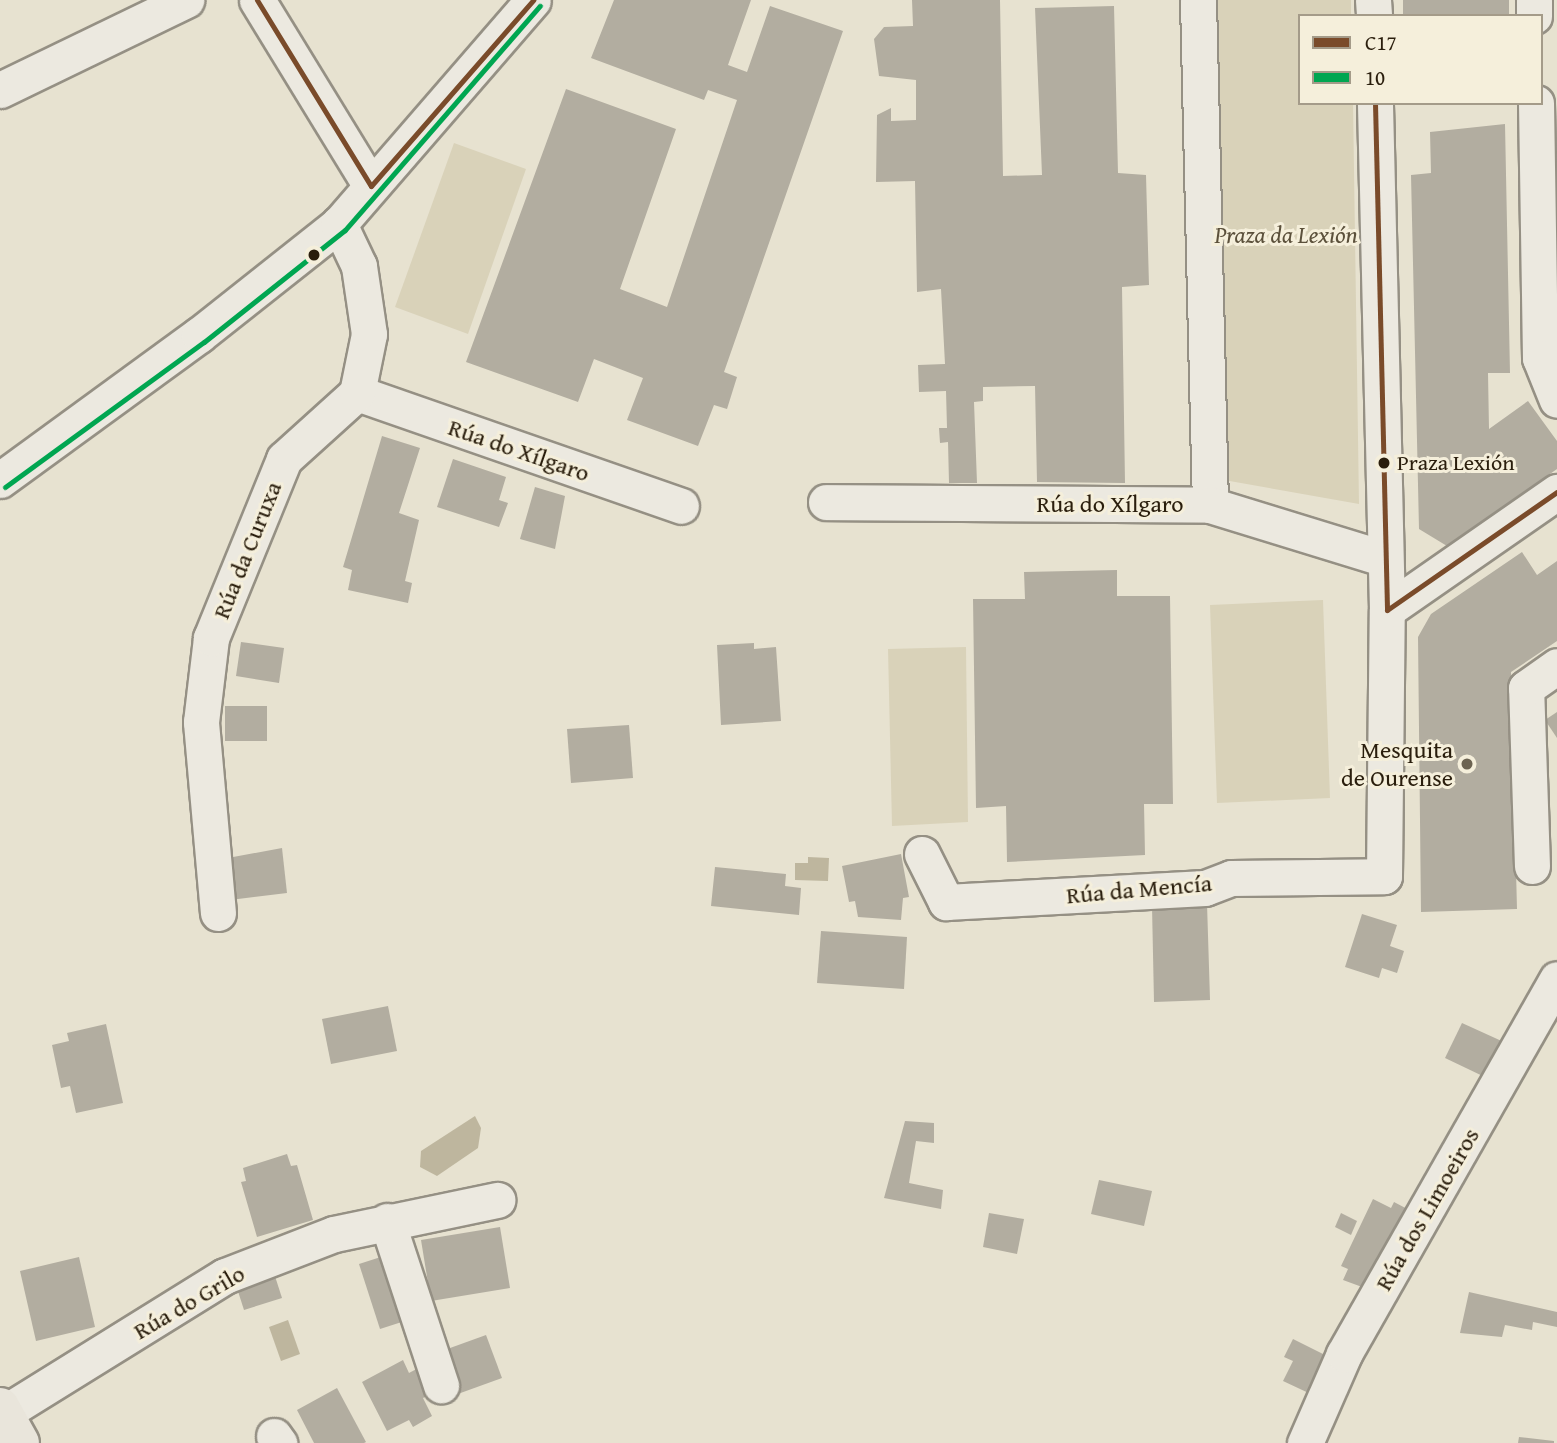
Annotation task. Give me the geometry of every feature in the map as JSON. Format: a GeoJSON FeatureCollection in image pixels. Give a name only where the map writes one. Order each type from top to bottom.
{"type":"FeatureCollection","features":[{"type":"Feature","properties":{"kind":"street"},"geometry":{"type":"LineString","coordinates":[[0,89],[186,0]]}},
{"type":"Feature","properties":{"kind":"street"},"geometry":{"type":"LineString","coordinates":[[257,0],[370,187]]}},
{"type":"Feature","properties":{"kind":"street"},"geometry":{"type":"LineString","coordinates":[[0,480],[199,335],[339,224],[533,0]]}},
{"type":"Feature","properties":{"kind":"street"},"geometry":{"type":"LineString","coordinates":[[1198,0],[1210,505]]}},
{"type":"Feature","properties":{"kind":"street"},"geometry":{"type":"LineString","coordinates":[[1375,105],[1387,610]]}},
{"type":"Feature","properties":{"kind":"street"},"geometry":{"type":"LineString","coordinates":[[1536,105],[1540,358],[1557,400]]}},
{"type":"Feature","properties":{"kind":"street"},"geometry":{"type":"LineString","coordinates":[[339,224],[359,266],[369,334],[357,393]]}},
{"type":"Feature","properties":{"kind":"street","name":"Rúa do Xílgaro"},"geometry":{"type":"LineString","coordinates":[[357,393],[681,506]]}},
{"type":"Feature","properties":{"kind":"street","name":"Rúa da Curuxa"},"geometry":{"type":"LineString","coordinates":[[218,913],[201,722],[211,638],[284,459],[357,393]]}},
{"type":"Feature","properties":{"kind":"street"},"geometry":{"type":"LineString","coordinates":[[1387,610],[1557,492]]}},
{"type":"Feature","properties":{"kind":"street","name":"Rúa do Xílgaro"},"geometry":{"type":"LineString","coordinates":[[826,502],[1210,505],[1385,559]]}},
{"type":"Feature","properties":{"kind":"street","name":"Rúa da Mencía"},"geometry":{"type":"LineString","coordinates":[[922,854],[946,902],[1205,888],[1231,878],[1384,876],[1387,610]]}},
{"type":"Feature","properties":{"kind":"street"},"geometry":{"type":"LineString","coordinates":[[1532,866],[1526,688],[1557,666]]}},
{"type":"Feature","properties":{"kind":"street","name":"Rúa dos Limoeiros"},"geometry":{"type":"LineString","coordinates":[[1305,1443],[1344,1354],[1557,979]]}},
{"type":"Feature","properties":{"kind":"street","name":"Rúa do Grilo"},"geometry":{"type":"LineString","coordinates":[[8,1421],[225,1276],[334,1234],[497,1200]]}},
{"type":"Feature","properties":{"kind":"street"},"geometry":{"type":"LineString","coordinates":[[387,1221],[442,1385]]}},
{"type":"Feature","properties":{"kind":"green space","name":"Praza da Lexión"},"geometry":{"type":"Polygon","coordinates":[[[1211,0],[1351,0],[1351,14],[1298,14],[1298,105],[1353,105],[1359,504],[1224,480],[1211,0]]]}},
{"type":"Feature","properties":{"kind":"green space"},"geometry":{"type":"Polygon","coordinates":[[[454,143],[526,169],[468,334],[395,307],[454,143]]]}},
{"type":"Feature","properties":{"kind":"green space"},"geometry":{"type":"Polygon","coordinates":[[[1323,600],[1330,798],[1217,803],[1210,605],[1323,600]]]}},
{"type":"Feature","properties":{"kind":"green space"},"geometry":{"type":"Polygon","coordinates":[[[966,647],[968,822],[892,826],[888,649],[966,647]]]}},
{"type":"Feature","properties":{"kind":"shaded area"},"geometry":{"type":"Polygon","coordinates":[[[808,857],[829,858],[828,881],[795,880],[795,863],[808,863],[808,857]]]}},
{"type":"Feature","properties":{"kind":"shaded area"},"geometry":{"type":"Polygon","coordinates":[[[475,1116],[481,1128],[478,1148],[437,1176],[420,1167],[421,1151],[475,1116]]]}},
{"type":"Feature","properties":{"kind":"shaded area"},"geometry":{"type":"Polygon","coordinates":[[[288,1320],[300,1354],[281,1361],[269,1327],[288,1320]]]}},
{"type":"Feature","properties":{"kind":"building"},"geometry":{"type":"Polygon","coordinates":[[[614,0],[751,0],[728,65],[747,72],[770,6],[843,31],[724,372],[737,377],[727,409],[714,405],[698,446],[627,420],[643,378],[594,359],[578,402],[466,362],[566,89],[676,129],[620,289],[667,307],[737,100],[708,90],[704,100],[591,58],[614,0]]]}},
{"type":"Feature","properties":{"kind":"building"},"geometry":{"type":"Polygon","coordinates":[[[912,0],[1000,0],[1003,176],[1042,175],[1035,8],[1114,6],[1118,173],[1146,175],[1149,285],[1122,287],[1125,483],[1037,482],[1035,386],[983,387],[983,401],[974,402],[977,483],[949,483],[948,442],[940,443],[939,428],[947,428],[946,391],[919,392],[918,365],[945,364],[941,289],[917,292],[915,181],[876,182],[877,115],[891,108],[891,121],[916,120],[916,80],[879,76],[874,39],[884,27],[913,26],[912,0]]]}},
{"type":"Feature","properties":{"kind":"building"},"geometry":{"type":"Polygon","coordinates":[[[1403,0],[1509,0],[1509,14],[1403,14],[1403,0]]]}},
{"type":"Feature","properties":{"kind":"building"},"geometry":{"type":"Polygon","coordinates":[[[1505,124],[1510,373],[1488,373],[1489,429],[1528,401],[1557,441],[1557,469],[1447,546],[1419,529],[1411,175],[1431,173],[1430,132],[1505,124]]]}},
{"type":"Feature","properties":{"kind":"building"},"geometry":{"type":"Polygon","coordinates":[[[382,436],[420,448],[399,513],[419,520],[405,581],[412,583],[408,603],[348,590],[352,570],[343,567],[382,436]]]}},
{"type":"Feature","properties":{"kind":"building"},"geometry":{"type":"Polygon","coordinates":[[[453,459],[506,477],[499,500],[508,503],[499,527],[437,507],[453,459]]]}},
{"type":"Feature","properties":{"kind":"building"},"geometry":{"type":"Polygon","coordinates":[[[535,487],[565,496],[555,549],[520,539],[535,487]]]}},
{"type":"Feature","properties":{"kind":"building"},"geometry":{"type":"Polygon","coordinates":[[[1522,552],[1537,575],[1557,561],[1557,641],[1511,672],[1517,909],[1421,912],[1418,637],[1431,614],[1522,552]]]}},
{"type":"Feature","properties":{"kind":"building"},"geometry":{"type":"Polygon","coordinates":[[[1117,570],[1117,596],[1170,596],[1173,804],[1144,804],[1145,855],[1007,862],[1006,806],[976,808],[973,599],[1025,599],[1024,572],[1117,570]]]}},
{"type":"Feature","properties":{"kind":"building"},"geometry":{"type":"Polygon","coordinates":[[[241,642],[284,648],[279,683],[236,676],[241,642]]]}},
{"type":"Feature","properties":{"kind":"building"},"geometry":{"type":"Polygon","coordinates":[[[754,643],[754,649],[776,647],[781,721],[721,725],[717,645],[754,643]]]}},
{"type":"Feature","properties":{"kind":"building"},"geometry":{"type":"Polygon","coordinates":[[[225,706],[267,706],[267,741],[225,741],[225,706]]]}},
{"type":"Feature","properties":{"kind":"building"},"geometry":{"type":"Polygon","coordinates":[[[1557,712],[1557,738],[1545,720],[1557,712]]]}},
{"type":"Feature","properties":{"kind":"building"},"geometry":{"type":"Polygon","coordinates":[[[629,725],[633,778],[571,783],[567,729],[629,725]]]}},
{"type":"Feature","properties":{"kind":"building"},"geometry":{"type":"Polygon","coordinates":[[[282,848],[287,893],[222,901],[217,860],[282,848]]]}},
{"type":"Feature","properties":{"kind":"building"},"geometry":{"type":"Polygon","coordinates":[[[901,854],[909,897],[903,898],[901,920],[858,917],[855,901],[849,902],[842,866],[901,854]]]}},
{"type":"Feature","properties":{"kind":"building"},"geometry":{"type":"Polygon","coordinates":[[[715,867],[786,874],[785,886],[801,888],[799,915],[711,906],[715,867]]]}},
{"type":"Feature","properties":{"kind":"building"},"geometry":{"type":"Polygon","coordinates":[[[1207,904],[1210,1000],[1154,1002],[1152,906],[1207,904]]]}},
{"type":"Feature","properties":{"kind":"building"},"geometry":{"type":"Polygon","coordinates":[[[1362,914],[1397,925],[1390,946],[1404,951],[1397,973],[1382,968],[1379,978],[1345,967],[1362,914]]]}},
{"type":"Feature","properties":{"kind":"building"},"geometry":{"type":"Polygon","coordinates":[[[821,931],[907,937],[904,989],[817,983],[821,931]]]}},
{"type":"Feature","properties":{"kind":"building"},"geometry":{"type":"Polygon","coordinates":[[[388,1006],[397,1051],[331,1064],[322,1019],[388,1006]]]}},
{"type":"Feature","properties":{"kind":"building"},"geometry":{"type":"Polygon","coordinates":[[[1462,1023],[1506,1043],[1489,1079],[1445,1058],[1462,1023]]]}},
{"type":"Feature","properties":{"kind":"building"},"geometry":{"type":"Polygon","coordinates":[[[106,1024],[123,1103],[76,1113],[70,1086],[61,1088],[52,1045],[69,1041],[67,1033],[106,1024]]]}},
{"type":"Feature","properties":{"kind":"building"},"geometry":{"type":"Polygon","coordinates":[[[905,1121],[934,1123],[934,1143],[916,1141],[909,1183],[943,1190],[941,1209],[884,1198],[905,1121]]]}},
{"type":"Feature","properties":{"kind":"building"},"geometry":{"type":"Polygon","coordinates":[[[287,1154],[291,1166],[297,1165],[313,1220],[257,1237],[241,1182],[246,1181],[243,1168],[287,1154]]]}},
{"type":"Feature","properties":{"kind":"building"},"geometry":{"type":"Polygon","coordinates":[[[1099,1180],[1152,1191],[1144,1226],[1091,1214],[1099,1180]]]}},
{"type":"Feature","properties":{"kind":"building"},"geometry":{"type":"Polygon","coordinates":[[[1373,1199],[1391,1208],[1394,1202],[1413,1212],[1373,1291],[1343,1280],[1348,1269],[1341,1266],[1373,1199]]]}},
{"type":"Feature","properties":{"kind":"building"},"geometry":{"type":"Polygon","coordinates":[[[989,1213],[1024,1219],[1017,1254],[983,1247],[989,1213]]]}},
{"type":"Feature","properties":{"kind":"building"},"geometry":{"type":"Polygon","coordinates":[[[1341,1213],[1357,1221],[1351,1235],[1335,1227],[1341,1213]]]}},
{"type":"Feature","properties":{"kind":"building"},"geometry":{"type":"Polygon","coordinates":[[[500,1227],[510,1288],[431,1301],[421,1240],[500,1227]]]}},
{"type":"Feature","properties":{"kind":"building"},"geometry":{"type":"Polygon","coordinates":[[[387,1255],[408,1320],[380,1329],[359,1264],[387,1255]]]}},
{"type":"Feature","properties":{"kind":"building"},"geometry":{"type":"Polygon","coordinates":[[[79,1257],[95,1327],[36,1341],[20,1271],[79,1257]]]}},
{"type":"Feature","properties":{"kind":"building"},"geometry":{"type":"Polygon","coordinates":[[[273,1270],[282,1298],[244,1310],[235,1282],[273,1270]]]}},
{"type":"Feature","properties":{"kind":"building"},"geometry":{"type":"Polygon","coordinates":[[[1469,1292],[1557,1312],[1557,1327],[1533,1322],[1532,1330],[1505,1325],[1502,1337],[1460,1333],[1469,1292]]]}},
{"type":"Feature","properties":{"kind":"building"},"geometry":{"type":"Polygon","coordinates":[[[486,1335],[502,1378],[455,1395],[439,1352],[486,1335]]]}},
{"type":"Feature","properties":{"kind":"building"},"geometry":{"type":"Polygon","coordinates":[[[1293,1339],[1333,1359],[1315,1396],[1283,1381],[1293,1361],[1284,1357],[1293,1339]]]}},
{"type":"Feature","properties":{"kind":"building"},"geometry":{"type":"Polygon","coordinates":[[[403,1360],[409,1373],[424,1365],[438,1390],[423,1398],[432,1416],[413,1427],[409,1420],[387,1431],[362,1382],[403,1360]]]}},
{"type":"Feature","properties":{"kind":"building"},"geometry":{"type":"Polygon","coordinates":[[[337,1388],[366,1442],[314,1443],[297,1410],[337,1388]]]}},
{"type":"Feature","properties":{"kind":"building"},"geometry":{"type":"Polygon","coordinates":[[[1519,1437],[1554,1441],[1554,1443],[1518,1443],[1519,1437]]]}},
{"type":"Feature","properties":{"kind":"transit line","name":"C17"},"geometry":{"type":"LineString","coordinates":[[257,0],[371,186]]}},
{"type":"Feature","properties":{"kind":"transit line","name":"C17"},"geometry":{"type":"LineString","coordinates":[[371,186],[533,0]]}},
{"type":"Feature","properties":{"kind":"transit line","name":"10"},"geometry":{"type":"LineString","coordinates":[[5,487],[204,342],[345,230],[540,6]]}},
{"type":"Feature","properties":{"kind":"transit line","name":"C17"},"geometry":{"type":"LineString","coordinates":[[1375,105],[1387,610]]}},
{"type":"Feature","properties":{"kind":"transit line","name":"C17"},"geometry":{"type":"LineString","coordinates":[[1387,610],[1557,492]]}},
{"type":"Feature","properties":{"kind":"place","name":"Praza Lexión"},"geometry":{"type":"Point","coordinates":[1384,463]}},
{"type":"Feature","properties":{"kind":"place","name":"Mesquita de Ourense"},"geometry":{"type":"Point","coordinates":[1467,764]}}]}
